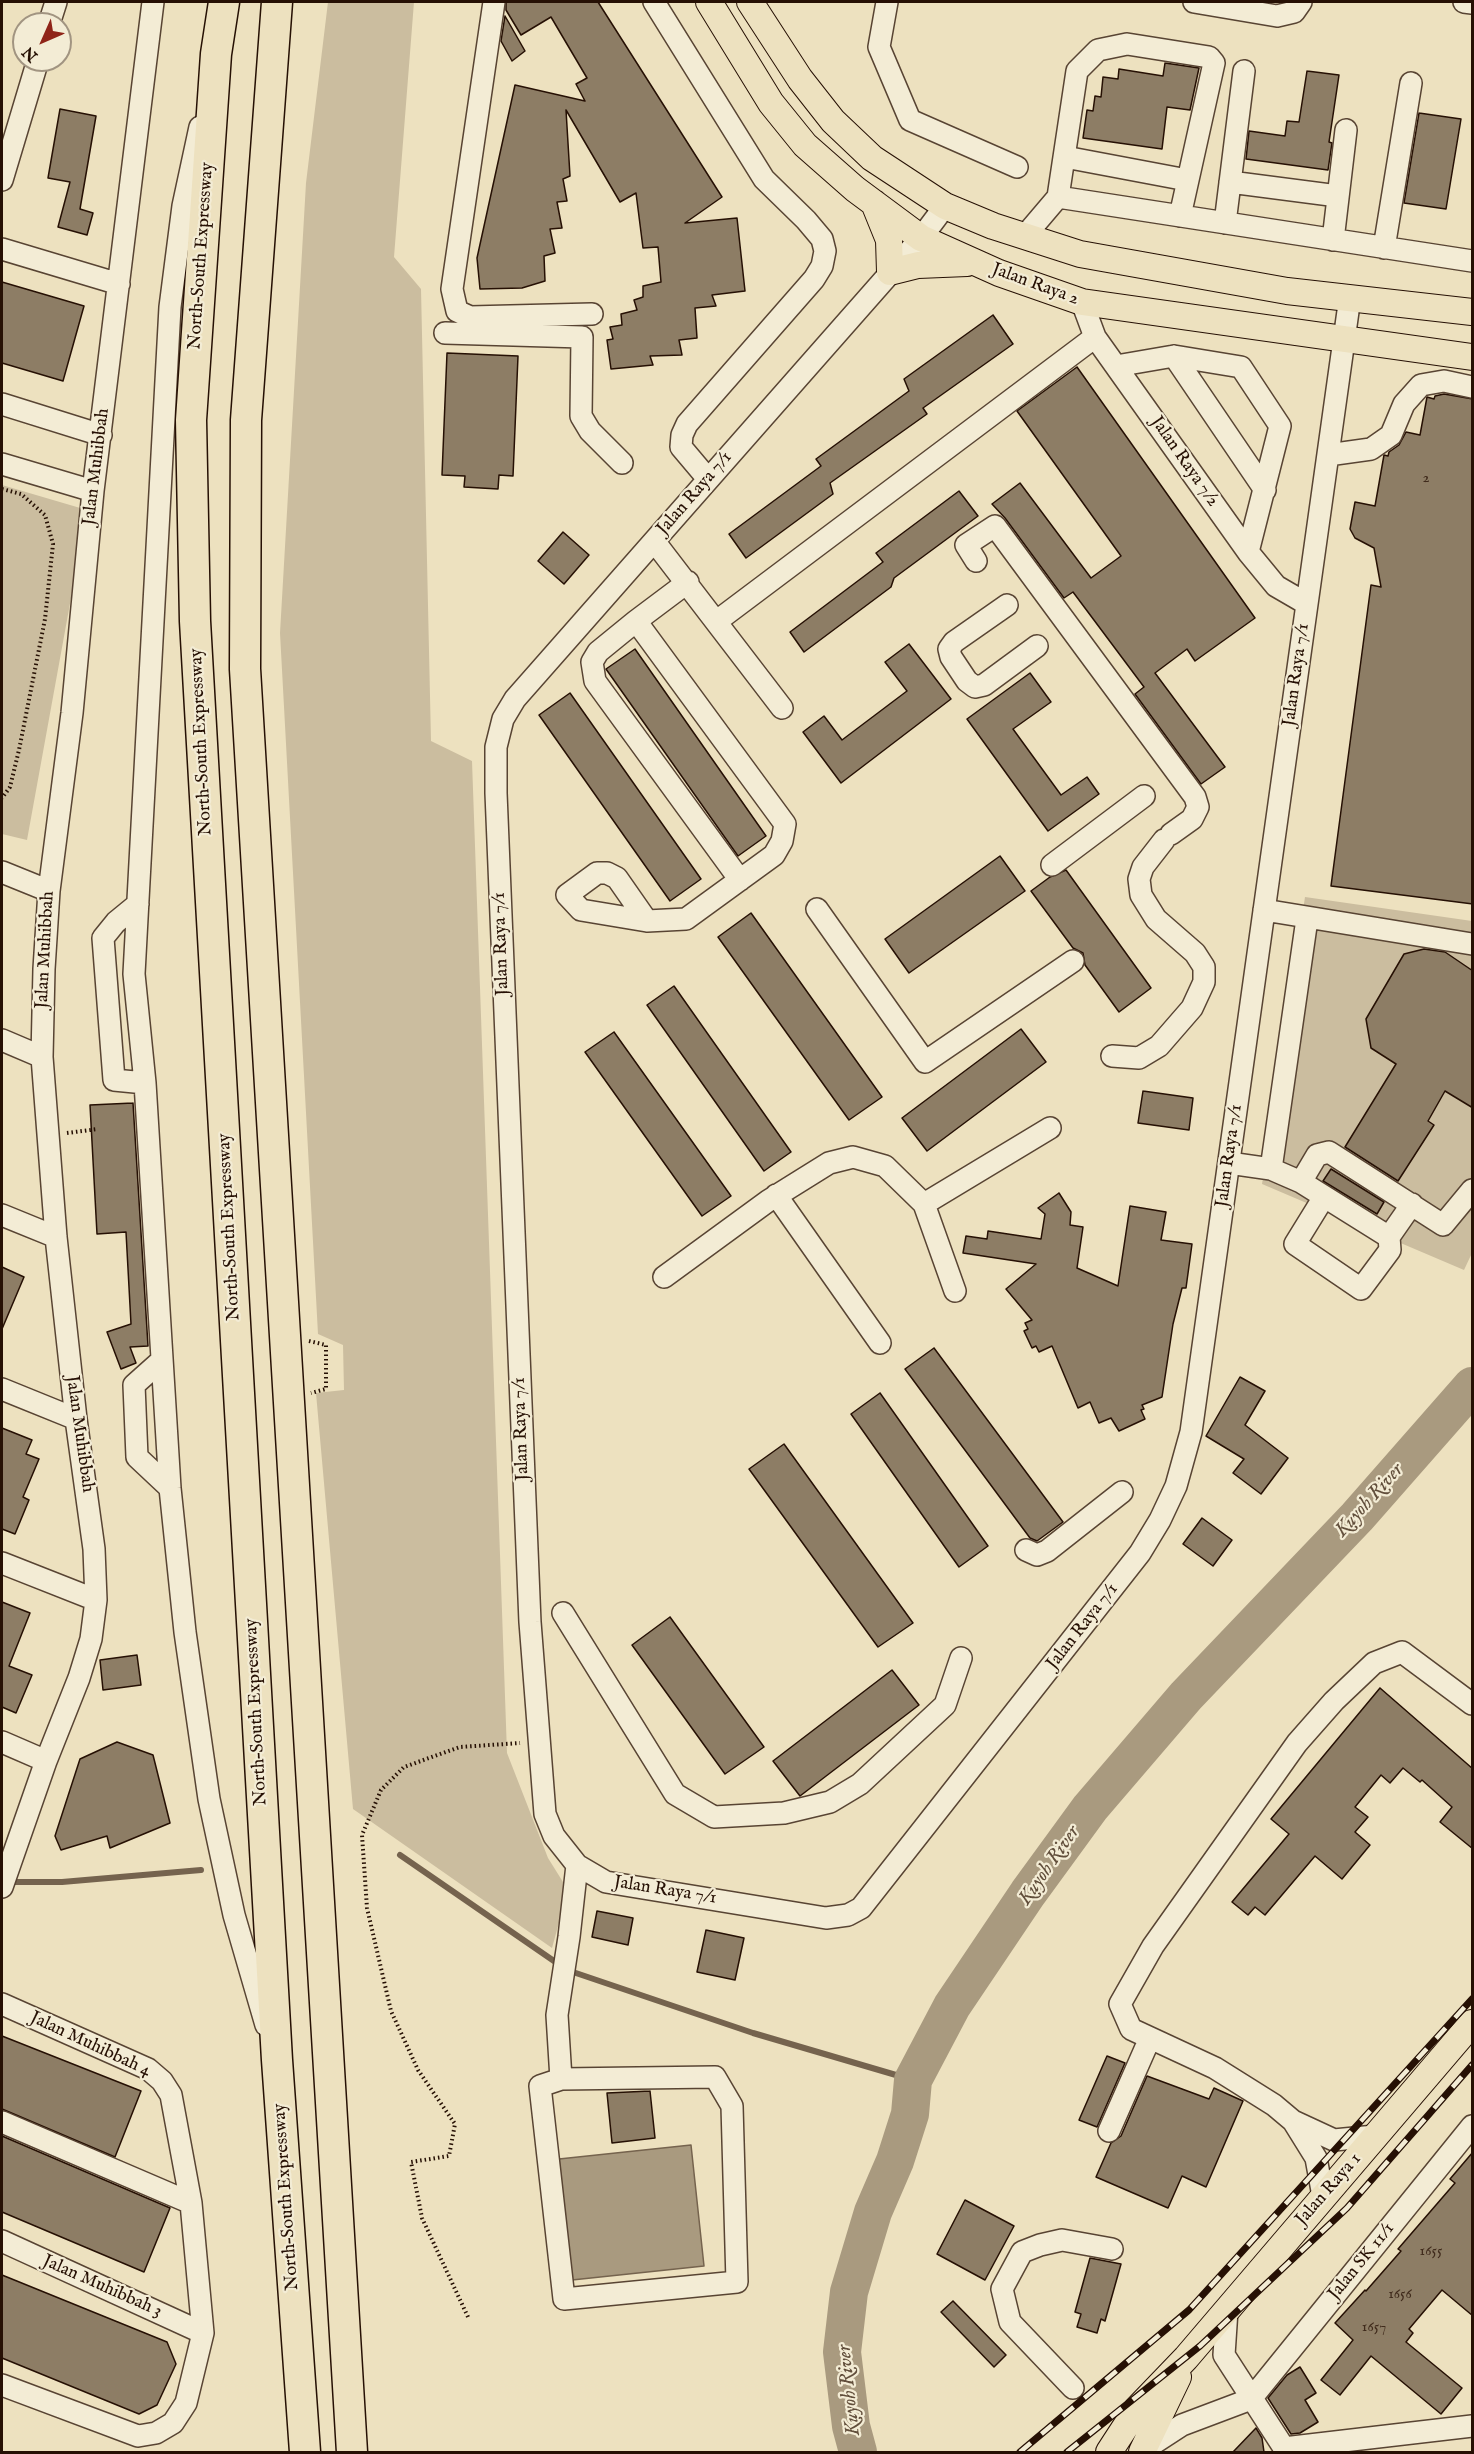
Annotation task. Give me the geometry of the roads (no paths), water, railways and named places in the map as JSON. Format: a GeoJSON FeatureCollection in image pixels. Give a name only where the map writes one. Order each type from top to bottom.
{"type":"FeatureCollection","features":[{"type":"Feature","properties":{"kind":"highway","name":"North–South Expressway"},"geometry":{"type":"LineString","coordinates":[[224,2],[216,54],[191,420],[195,621],[277,2060],[305,2452]]}},
{"type":"Feature","properties":{"kind":"highway"},"geometry":{"type":"LineString","coordinates":[[277,2],[246,420],[245,669],[352,2452]]}},
{"type":"Feature","properties":{"kind":"main road","name":"Jalan Raya 2"},"geometry":{"type":"LineString","coordinates":[[709,2],[771,103],[805,145],[873,202],[921,238],[977,263],[1082,302],[1473,357]]}},
{"type":"Feature","properties":{"kind":"main road"},"geometry":{"type":"LineString","coordinates":[[750,2],[800,79],[833,121],[872,158],[945,206],[1024,237],[1080,254],[1287,291],[1473,312]]}},
{"type":"Feature","properties":{"kind":"main road"},"geometry":{"type":"LineString","coordinates":[[873,202],[889,240],[890,272],[946,262],[977,263]]}},
{"type":"Feature","properties":{"kind":"main road","name":"Jalan Raya 1"},"geometry":{"type":"LineString","coordinates":[[1109,2452],[1137,2409],[1186,2358],[1473,2023]]}},
{"type":"Feature","properties":{"kind":"main road","name":"Jalan Raya 1"},"geometry":{"type":"LineString","coordinates":[[1143,2451],[1186,2358]]}},
{"type":"Feature","properties":{"kind":"street","name":"Jalan Muhibbah"},"geometry":{"type":"LineString","coordinates":[[2,1887],[46,1761],[79,1678],[91,1639],[96,1600],[94,1550],[76,1419],[56,1237],[42,1057],[49,891],[72,713],[93,491],[153,2]]}},
{"type":"Feature","properties":{"kind":"street"},"geometry":{"type":"LineString","coordinates":[[494,2],[452,289],[457,311],[470,317],[592,314]]}},
{"type":"Feature","properties":{"kind":"street"},"geometry":{"type":"LineString","coordinates":[[654,2],[764,179],[811,226],[822,239],[825,251],[822,266],[814,279],[687,424],[682,435],[681,447],[708,479]]}},
{"type":"Feature","properties":{"kind":"street"},"geometry":{"type":"LineString","coordinates":[[887,2],[879,47],[910,120],[1017,167]]}},
{"type":"Feature","properties":{"kind":"street"},"geometry":{"type":"LineString","coordinates":[[1194,2],[1277,16],[1294,12],[1301,2]]}},
{"type":"Feature","properties":{"kind":"street"},"geometry":{"type":"LineString","coordinates":[[1464,2],[1473,3]]}},
{"type":"Feature","properties":{"kind":"street"},"geometry":{"type":"LineString","coordinates":[[1024,237],[1058,197],[1077,71],[1098,50],[1127,44],[1209,57],[1214,63],[1180,216]]}},
{"type":"Feature","properties":{"kind":"street"},"geometry":{"type":"LineString","coordinates":[[216,54],[183,206],[170,307],[134,974],[145,1083],[170,1488],[185,1632],[209,1799],[234,1915],[277,2060]]}},
{"type":"Feature","properties":{"kind":"street"},"geometry":{"type":"LineString","coordinates":[[1225,223],[1244,71]]}},
{"type":"Feature","properties":{"kind":"street"},"geometry":{"type":"LineString","coordinates":[[2,180],[34,72]]}},
{"type":"Feature","properties":{"kind":"street"},"geometry":{"type":"LineString","coordinates":[[1384,248],[1411,83]]}},
{"type":"Feature","properties":{"kind":"street"},"geometry":{"type":"LineString","coordinates":[[1333,240],[1346,130]]}},
{"type":"Feature","properties":{"kind":"street"},"geometry":{"type":"LineString","coordinates":[[1065,157],[1187,180]]}},
{"type":"Feature","properties":{"kind":"street"},"geometry":{"type":"LineString","coordinates":[[1230,182],[1338,196]]}},
{"type":"Feature","properties":{"kind":"street"},"geometry":{"type":"LineString","coordinates":[[1058,197],[1473,261]]}},
{"type":"Feature","properties":{"kind":"street","name":"Jalan Raya 7/1"},"geometry":{"type":"LineString","coordinates":[[945,206],[921,238],[515,699],[503,719],[496,747],[528,1587],[545,1814],[554,1836],[577,1865],[606,1882],[826,1918],[848,1915],[861,1908],[1126,1572],[1160,1520],[1176,1486],[1191,1432],[1350,297]]}},
{"type":"Feature","properties":{"kind":"street"},"geometry":{"type":"LineString","coordinates":[[2,249],[119,284]]}},
{"type":"Feature","properties":{"kind":"street","name":"Jalan Raya 7/2"},"geometry":{"type":"LineString","coordinates":[[1082,302],[1095,337],[1248,552],[1276,586],[1307,604]]}},
{"type":"Feature","properties":{"kind":"street"},"geometry":{"type":"LineString","coordinates":[[445,333],[582,337],[581,416],[590,431],[622,464]]}},
{"type":"Feature","properties":{"kind":"street"},"geometry":{"type":"LineString","coordinates":[[717,621],[1095,337]]}},
{"type":"Feature","properties":{"kind":"street"},"geometry":{"type":"LineString","coordinates":[[1174,356],[1264,490]]}},
{"type":"Feature","properties":{"kind":"street"},"geometry":{"type":"LineString","coordinates":[[1116,366],[1174,356],[1241,367],[1280,426],[1248,552]]}},
{"type":"Feature","properties":{"kind":"street"},"geometry":{"type":"LineString","coordinates":[[1328,455],[1371,448],[1391,435],[1404,404],[1421,385],[1444,381],[1473,387]]}},
{"type":"Feature","properties":{"kind":"street"},"geometry":{"type":"LineString","coordinates":[[2,404],[101,435]]}},
{"type":"Feature","properties":{"kind":"street"},"geometry":{"type":"LineString","coordinates":[[2,464],[93,491]]}},
{"type":"Feature","properties":{"kind":"street"},"geometry":{"type":"LineString","coordinates":[[976,561],[966,545],[996,526],[1195,797],[1198,807],[1192,819],[1168,837],[1143,867],[1139,879],[1141,895],[1156,920],[1195,953],[1204,967],[1204,982],[1192,1008],[1158,1046],[1139,1058],[1113,1056]]}},
{"type":"Feature","properties":{"kind":"street"},"geometry":{"type":"LineString","coordinates":[[654,541],[688,582],[782,708]]}},
{"type":"Feature","properties":{"kind":"street"},"geometry":{"type":"LineString","coordinates":[[688,582],[598,651],[592,662],[595,681],[740,880]]}},
{"type":"Feature","properties":{"kind":"street"},"geometry":{"type":"LineString","coordinates":[[1007,605],[954,642],[949,649],[951,657],[967,681],[975,687],[984,685],[1037,646]]}},
{"type":"Feature","properties":{"kind":"street"},"geometry":{"type":"LineString","coordinates":[[636,621],[785,824],[782,841],[774,855],[686,919],[647,921]]}},
{"type":"Feature","properties":{"kind":"street"},"geometry":{"type":"LineString","coordinates":[[1052,865],[1144,796]]}},
{"type":"Feature","properties":{"kind":"street"},"geometry":{"type":"LineString","coordinates":[[2,872],[49,891]]}},
{"type":"Feature","properties":{"kind":"street"},"geometry":{"type":"LineString","coordinates":[[138,904],[116,922],[103,938],[114,1080],[145,1083]]}},
{"type":"Feature","properties":{"kind":"street"},"geometry":{"type":"LineString","coordinates":[[816,909],[925,1062],[1072,961]]}},
{"type":"Feature","properties":{"kind":"street"},"geometry":{"type":"LineString","coordinates":[[1264,910],[1307,919],[1473,944]]}},
{"type":"Feature","properties":{"kind":"street"},"geometry":{"type":"LineString","coordinates":[[1270,1169],[1307,919]]}},
{"type":"Feature","properties":{"kind":"street"},"geometry":{"type":"LineString","coordinates":[[2,1040],[42,1057]]}},
{"type":"Feature","properties":{"kind":"street"},"geometry":{"type":"LineString","coordinates":[[924,1204],[1050,1128]]}},
{"type":"Feature","properties":{"kind":"street"},"geometry":{"type":"LineString","coordinates":[[1301,1182],[1317,1155],[1329,1152],[1443,1225],[1473,1190]]}},
{"type":"Feature","properties":{"kind":"street"},"geometry":{"type":"LineString","coordinates":[[664,1277],[776,1195],[829,1163],[853,1157],[885,1166],[924,1204],[955,1291]]}},
{"type":"Feature","properties":{"kind":"street"},"geometry":{"type":"LineString","coordinates":[[1229,1163],[1270,1169],[1301,1182],[1389,1238]]}},
{"type":"Feature","properties":{"kind":"street"},"geometry":{"type":"LineString","coordinates":[[776,1195],[880,1343]]}},
{"type":"Feature","properties":{"kind":"street"},"geometry":{"type":"LineString","coordinates":[[1324,1197],[1295,1244],[1361,1289],[1390,1250],[1389,1238],[1412,1204]]}},
{"type":"Feature","properties":{"kind":"street"},"geometry":{"type":"LineString","coordinates":[[2,1215],[56,1237]]}},
{"type":"Feature","properties":{"kind":"street"},"geometry":{"type":"LineString","coordinates":[[162,1360],[135,1385],[137,1457],[170,1488]]}},
{"type":"Feature","properties":{"kind":"street"},"geometry":{"type":"LineString","coordinates":[[2,1389],[76,1419]]}},
{"type":"Feature","properties":{"kind":"street"},"geometry":{"type":"LineString","coordinates":[[1026,1550],[1037,1555],[1047,1551],[1122,1492]]}},
{"type":"Feature","properties":{"kind":"street"},"geometry":{"type":"LineString","coordinates":[[2,1563],[96,1600]]}},
{"type":"Feature","properties":{"kind":"street"},"geometry":{"type":"LineString","coordinates":[[563,1613],[675,1794],[714,1816],[784,1813],[830,1802],[860,1784],[945,1705],[961,1658]]}},
{"type":"Feature","properties":{"kind":"street"},"geometry":{"type":"LineString","coordinates":[[1375,2136],[1334,2140],[1293,2121],[1274,2105],[1215,2068],[1131,2029],[1120,2004],[1153,1946],[1297,1743],[1334,1701],[1374,1663],[1402,1652],[1473,1704]]}},
{"type":"Feature","properties":{"kind":"street"},"geometry":{"type":"LineString","coordinates":[[2,1743],[46,1761]]}},
{"type":"Feature","properties":{"kind":"street"},"geometry":{"type":"LineString","coordinates":[[561,2079],[557,2015],[577,1865]]}},
{"type":"Feature","properties":{"kind":"street","name":"Jalan Muhibbah 4"},"geometry":{"type":"LineString","coordinates":[[2,2004],[148,2069],[162,2081],[171,2095],[191,2203]]}},
{"type":"Feature","properties":{"kind":"street"},"geometry":{"type":"LineString","coordinates":[[1109,2131],[1150,2038]]}},
{"type":"Feature","properties":{"kind":"street"},"geometry":{"type":"LineString","coordinates":[[715,2077],[732,2106],[737,2282],[564,2299],[540,2086],[561,2079],[715,2077]]}},
{"type":"Feature","properties":{"kind":"street"},"geometry":{"type":"LineString","coordinates":[[1293,2121],[1316,2158],[1323,2196]]}},
{"type":"Feature","properties":{"kind":"street"},"geometry":{"type":"LineString","coordinates":[[2,2122],[191,2203],[203,2333],[186,2403],[172,2423],[156,2433],[138,2436],[2,2385]]}},
{"type":"Feature","properties":{"kind":"street","name":"Jalan SK 11/1"},"geometry":{"type":"LineString","coordinates":[[1251,2399],[1473,2126]]}},
{"type":"Feature","properties":{"kind":"street"},"geometry":{"type":"LineString","coordinates":[[1073,2388],[1010,2322],[1002,2289],[1022,2252],[1040,2245],[1062,2240],[1112,2249]]}},
{"type":"Feature","properties":{"kind":"street","name":"Jalan Muhibbah 3"},"geometry":{"type":"LineString","coordinates":[[2,2241],[203,2333]]}},
{"type":"Feature","properties":{"kind":"street"},"geometry":{"type":"LineString","coordinates":[[1227,2310],[1224,2355],[1283,2450],[1473,2426]]}},
{"type":"Feature","properties":{"kind":"street"},"geometry":{"type":"LineString","coordinates":[[1143,2451],[1182,2425],[1251,2399]]}},
{"type":"Feature","properties":{"kind":"waterway","name":"Kuyoh River"},"geometry":{"type":"LineString","coordinates":[[858,2452],[851,2426],[842,2352],[849,2292],[873,2212],[895,2161],[910,2114],[913,2080],[952,2006],[1028,1893],[1090,1808],[1186,1696],[1357,1517],[1472,1386]]}},
{"type":"Feature","properties":{"kind":"waterway"},"geometry":{"type":"LineString","coordinates":[[400,1855],[567,1970],[753,2033],[913,2080]]}},
{"type":"Feature","properties":{"kind":"waterway"},"geometry":{"type":"LineString","coordinates":[[8,1882],[62,1882],[201,1870]]}},
{"type":"Feature","properties":{"kind":"railway"},"geometry":{"type":"LineString","coordinates":[[1020,2452],[1189,2310],[1472,1999]]}},
{"type":"Feature","properties":{"kind":"railway"},"geometry":{"type":"LineString","coordinates":[[1067,2452],[1200,2346],[1347,2208],[1472,2065]]}}]}
